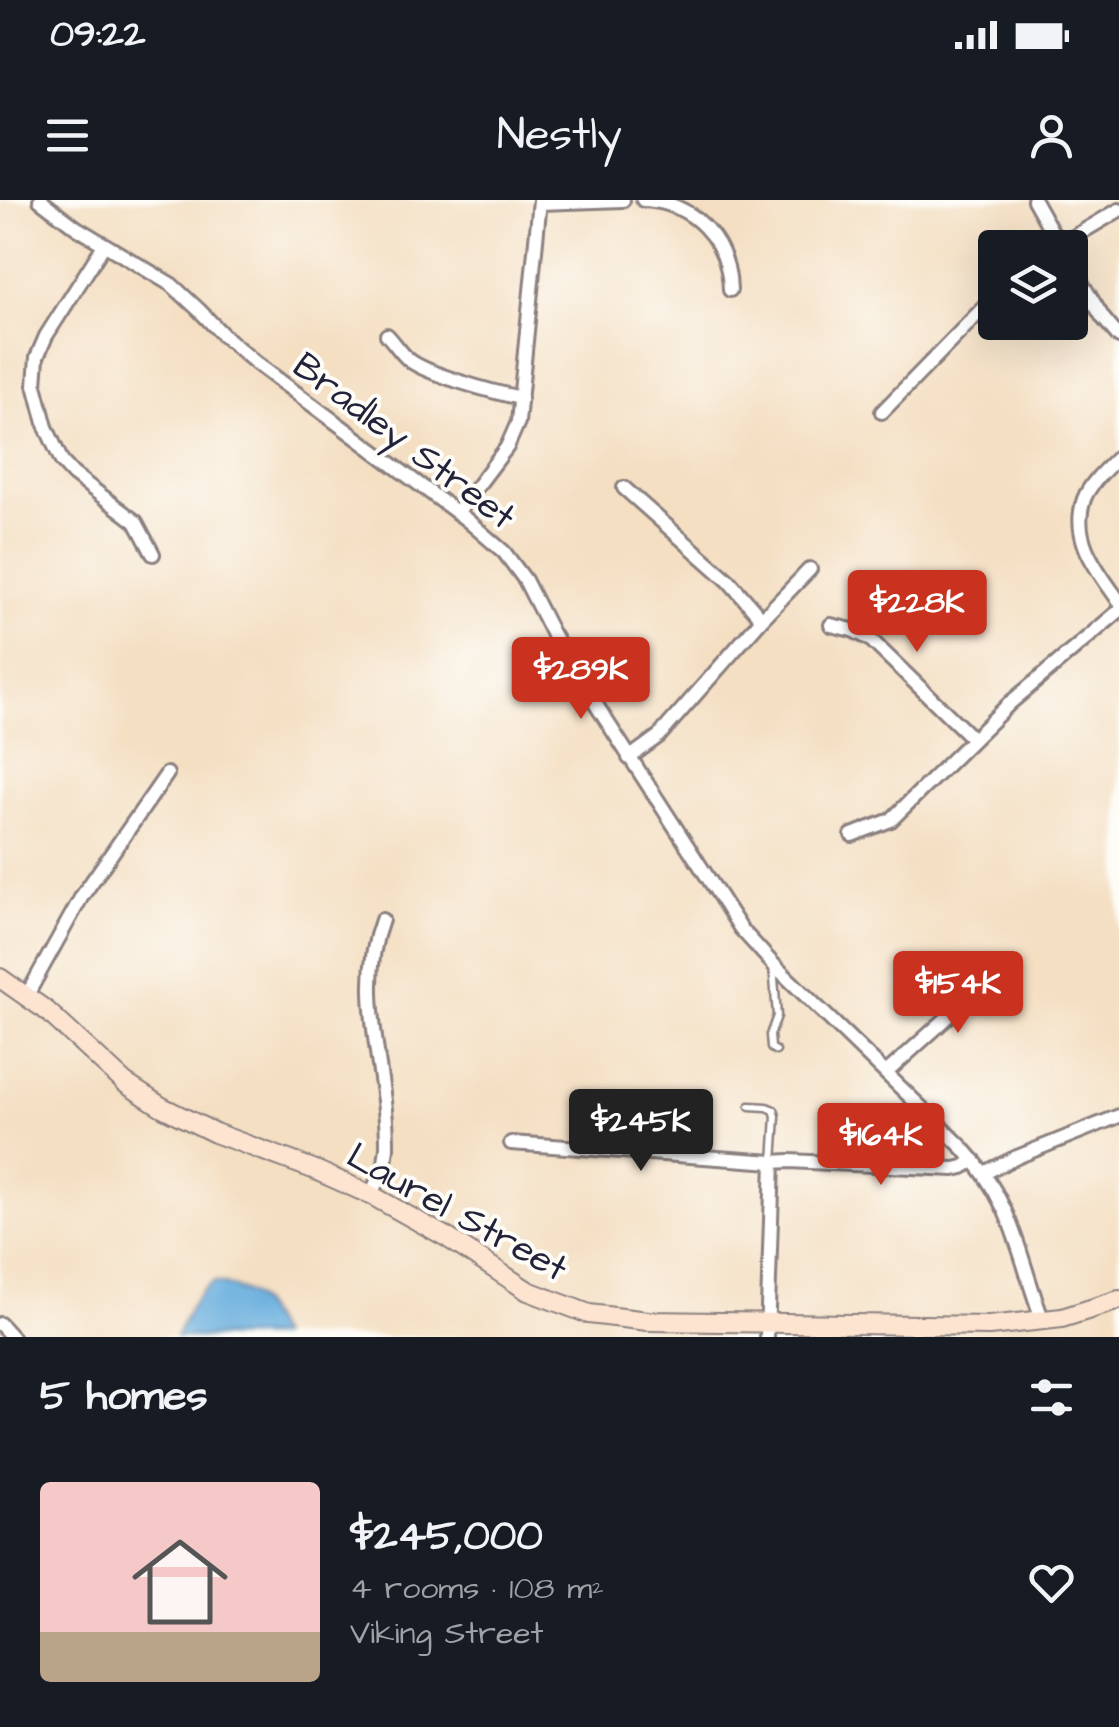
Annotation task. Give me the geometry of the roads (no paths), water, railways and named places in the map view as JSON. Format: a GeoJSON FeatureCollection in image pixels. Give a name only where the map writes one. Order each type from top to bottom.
{"type":"FeatureCollection","features":[{"type":"Feature","properties":{"kind":"street","name":"Bradley Street"},"geometry":{"type":"LineString","coordinates":[[40,200],[77,228],[172,285],[256,363],[492,539],[516,567],[565,656],[731,915],[773,964],[984,1173],[1010,1220],[1046,1329]]}},
{"type":"Feature","properties":{"kind":"street"},"geometry":{"type":"LineString","coordinates":[[457,512],[507,448],[518,422],[540,202],[622,200]]}},
{"type":"Feature","properties":{"kind":"street"},"geometry":{"type":"LineString","coordinates":[[643,200],[672,205],[698,220],[726,259],[730,290]]}},
{"type":"Feature","properties":{"kind":"street"},"geometry":{"type":"LineString","coordinates":[[1034,200],[1050,230]]}},
{"type":"Feature","properties":{"kind":"street"},"geometry":{"type":"LineString","coordinates":[[1087,230],[1119,210]]}},
{"type":"Feature","properties":{"kind":"street"},"geometry":{"type":"LineString","coordinates":[[104,245],[46,336],[37,357],[35,385],[46,427],[62,462],[72,474],[136,522],[153,554]]}},
{"type":"Feature","properties":{"kind":"street"},"geometry":{"type":"LineString","coordinates":[[1088,294],[1119,337]]}},
{"type":"Feature","properties":{"kind":"street"},"geometry":{"type":"LineString","coordinates":[[882,412],[978,313]]}},
{"type":"Feature","properties":{"kind":"street"},"geometry":{"type":"LineString","coordinates":[[387,335],[409,360],[422,367],[521,398]]}},
{"type":"Feature","properties":{"kind":"street"},"geometry":{"type":"LineString","coordinates":[[1119,456],[1084,497],[1081,515],[1081,537],[1088,554],[1119,601]]}},
{"type":"Feature","properties":{"kind":"street"},"geometry":{"type":"LineString","coordinates":[[624,488],[729,581],[762,619]]}},
{"type":"Feature","properties":{"kind":"street"},"geometry":{"type":"LineString","coordinates":[[630,758],[660,736],[810,569]]}},
{"type":"Feature","properties":{"kind":"street"},"geometry":{"type":"LineString","coordinates":[[852,836],[891,820],[972,738],[1119,611]]}},
{"type":"Feature","properties":{"kind":"street"},"geometry":{"type":"LineString","coordinates":[[832,625],[870,638],[972,738]]}},
{"type":"Feature","properties":{"kind":"street"},"geometry":{"type":"LineString","coordinates":[[26,995],[82,896],[168,774]]}},
{"type":"Feature","properties":{"kind":"street"},"geometry":{"type":"LineString","coordinates":[[371,1195],[388,1148],[371,987],[371,954],[382,920]]}},
{"type":"Feature","properties":{"kind":"street"},"geometry":{"type":"LineString","coordinates":[[886,1073],[958,1007],[1008,972]]}},
{"type":"Feature","properties":{"kind":"street","name":"Laurel Street"},"geometry":{"type":"LineString","coordinates":[[0,978],[47,1011],[125,1083],[162,1107],[216,1134],[371,1195],[448,1238],[516,1284],[574,1309],[622,1320],[767,1330],[972,1326],[1046,1329],[1119,1300]]}},
{"type":"Feature","properties":{"kind":"street"},"geometry":{"type":"LineString","coordinates":[[984,1173],[1119,1116]]}},
{"type":"Feature","properties":{"kind":"street"},"geometry":{"type":"LineString","coordinates":[[512,1143],[773,1162],[954,1169],[974,1160]]}},
{"type":"Feature","properties":{"kind":"street"},"geometry":{"type":"LineString","coordinates":[[767,1330],[773,1162]]}},
{"type":"Feature","properties":{"kind":"street"},"geometry":{"type":"LineString","coordinates":[[0,1324],[12,1337]]}},
{"type":"Feature","properties":{"kind":"lane"},"geometry":{"type":"LineString","coordinates":[[773,964],[777,1016],[770,1035],[771,1048],[776,1052]]}},
{"type":"Feature","properties":{"kind":"lane"},"geometry":{"type":"LineString","coordinates":[[750,1106],[774,1110],[773,1162]]}},
{"type":"Feature","properties":{"kind":"water"},"geometry":{"type":"Polygon","coordinates":[[[214,1282],[240,1289],[256,1299],[279,1337],[176,1337],[196,1299],[214,1282]]]}}]}
